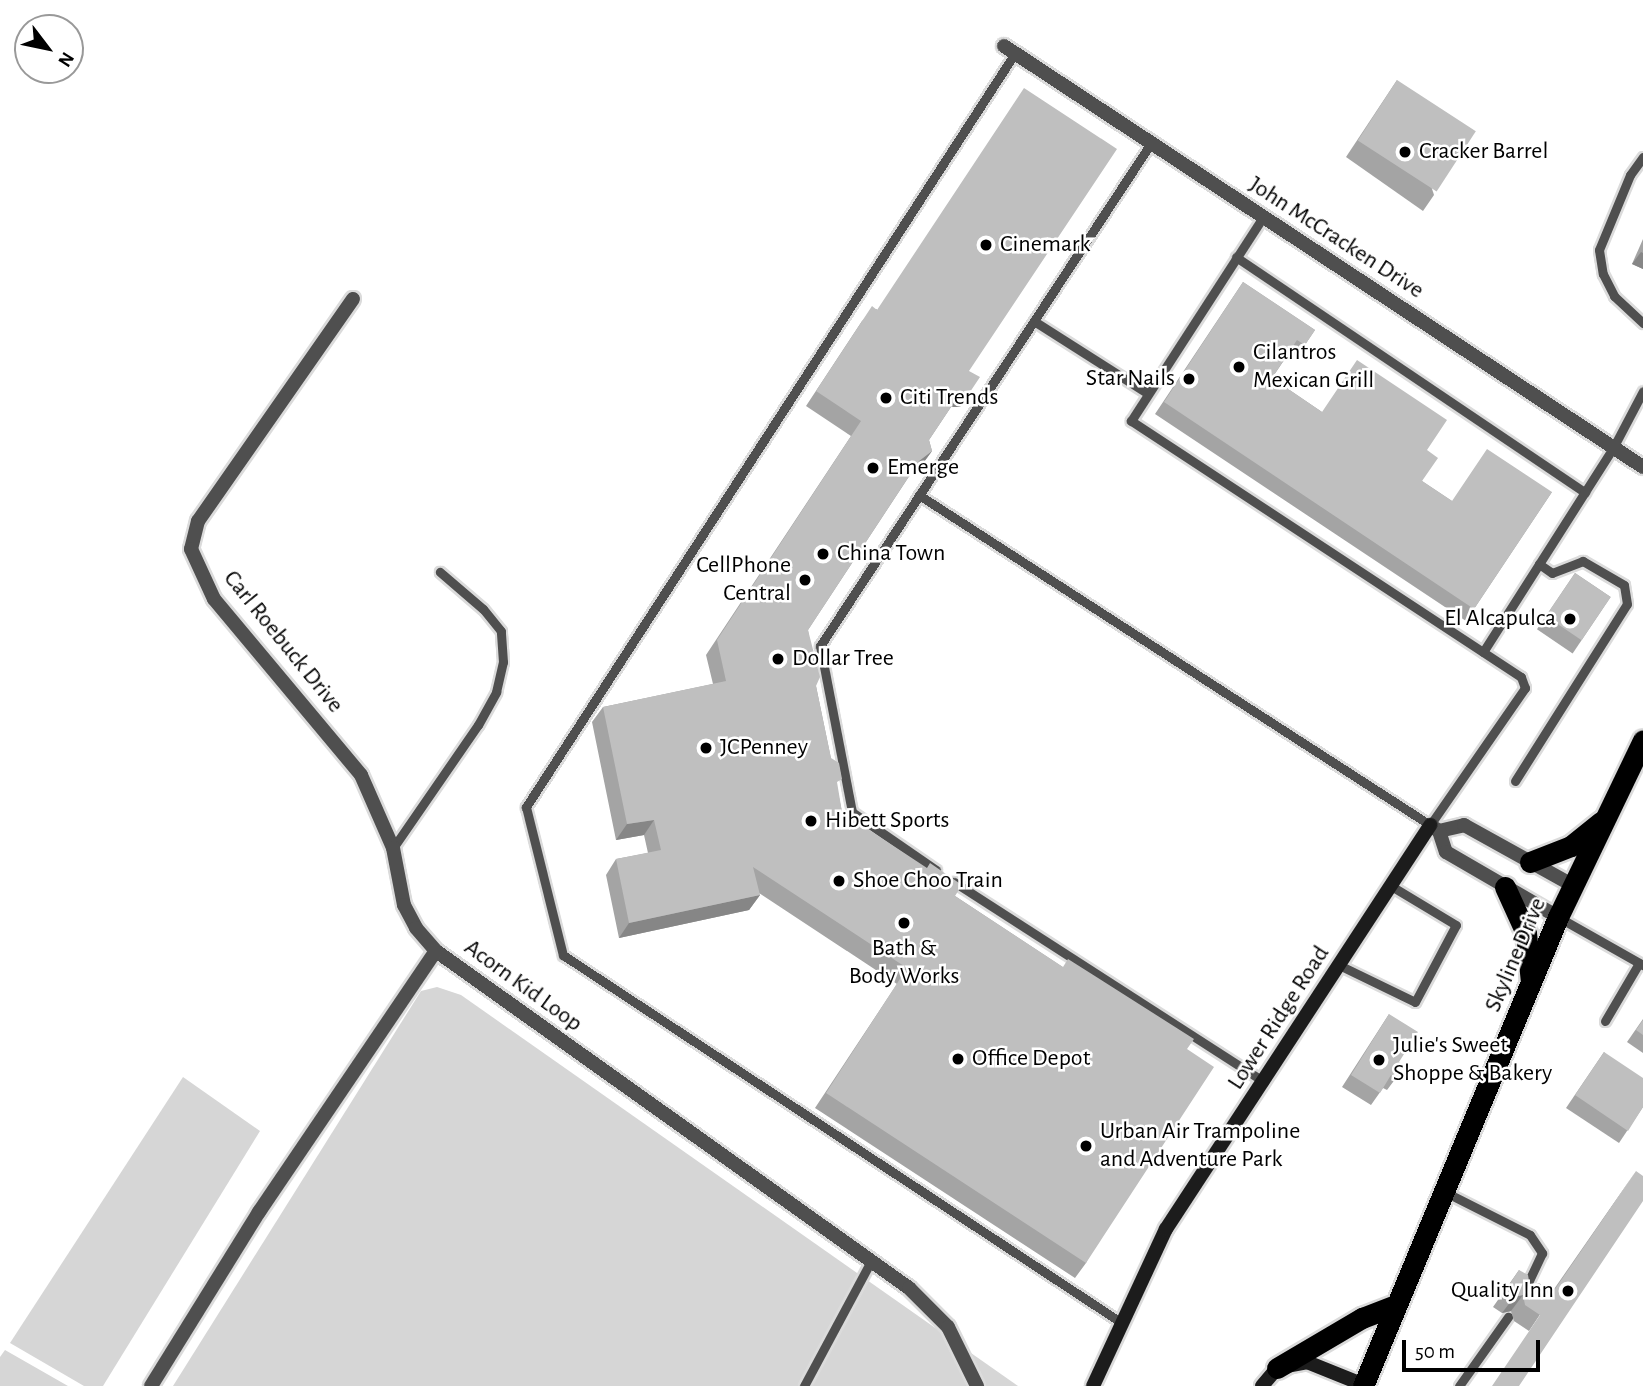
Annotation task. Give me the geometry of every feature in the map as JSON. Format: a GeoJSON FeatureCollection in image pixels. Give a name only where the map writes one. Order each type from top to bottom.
{"type":"FeatureCollection","features":[{"type":"Feature","properties":{"kind":"highway","name":"Skyline Drive"},"geometry":{"type":"LineString","coordinates":[[1364,1386],[1558,917],[1643,740]]}},
{"type":"Feature","properties":{"kind":"highway"},"geometry":{"type":"LineString","coordinates":[[1530,862],[1572,846],[1605,819]]}},
{"type":"Feature","properties":{"kind":"highway"},"geometry":{"type":"LineString","coordinates":[[1505,887],[1526,933],[1531,987]]}},
{"type":"Feature","properties":{"kind":"highway"},"geometry":{"type":"LineString","coordinates":[[1277,1368],[1362,1318],[1396,1305]]}},
{"type":"Feature","properties":{"kind":"street","name":"John McCracken Drive"},"geometry":{"type":"LineString","coordinates":[[1009,50],[1643,467]]}},
{"type":"Feature","properties":{"kind":"street","name":"Carl Roebuck Drive"},"geometry":{"type":"LineString","coordinates":[[353,299],[198,520],[191,549],[214,599],[361,775],[393,848],[404,905],[436,951]]}},
{"type":"Feature","properties":{"kind":"street"},"geometry":{"type":"LineString","coordinates":[[1558,917],[1446,852],[1435,828],[1464,825],[1574,886]]}},
{"type":"Feature","properties":{"kind":"street","name":"Lower Ridge Road"},"geometry":{"type":"LineString","coordinates":[[1093,1386],[1166,1229],[1435,828]]}},
{"type":"Feature","properties":{"kind":"street","name":"Acorn Kid Loop"},"geometry":{"type":"LineString","coordinates":[[151,1386],[259,1212],[436,951],[870,1263],[909,1288],[948,1327],[977,1386]]}},
{"type":"Feature","properties":{"kind":"street"},"geometry":{"type":"LineString","coordinates":[[1262,1386],[1277,1368],[1307,1362],[1364,1386]]}},
{"type":"Feature","properties":{"kind":"lane"},"geometry":{"type":"LineString","coordinates":[[1009,50],[526,807],[563,955],[1122,1323]]}},
{"type":"Feature","properties":{"kind":"lane"},"geometry":{"type":"LineString","coordinates":[[1151,144],[820,646],[852,812],[1264,1082]]}},
{"type":"Feature","properties":{"kind":"lane"},"geometry":{"type":"LineString","coordinates":[[1643,156],[1630,175],[1599,250],[1603,274],[1614,296],[1643,323]]}},
{"type":"Feature","properties":{"kind":"lane"},"geometry":{"type":"LineString","coordinates":[[919,495],[1435,828],[1525,688],[1521,677],[1132,423],[1147,393],[1263,217]]}},
{"type":"Feature","properties":{"kind":"lane"},"geometry":{"type":"LineString","coordinates":[[1236,257],[1585,492]]}},
{"type":"Feature","properties":{"kind":"lane"},"geometry":{"type":"LineString","coordinates":[[1034,321],[1147,393]]}},
{"type":"Feature","properties":{"kind":"lane"},"geometry":{"type":"LineString","coordinates":[[1483,652],[1614,448],[1643,391]]}},
{"type":"Feature","properties":{"kind":"lane"},"geometry":{"type":"LineString","coordinates":[[1515,781],[1627,604],[1624,585],[1583,561],[1552,573],[1539,564]]}},
{"type":"Feature","properties":{"kind":"lane"},"geometry":{"type":"LineString","coordinates":[[393,848],[478,725],[496,692],[503,662],[501,631],[484,609],[440,572]]}},
{"type":"Feature","properties":{"kind":"lane"},"geometry":{"type":"LineString","coordinates":[[1341,966],[1415,1002],[1456,925],[1393,887]]}},
{"type":"Feature","properties":{"kind":"lane"},"geometry":{"type":"LineString","coordinates":[[1558,917],[1641,964],[1605,1021]]}},
{"type":"Feature","properties":{"kind":"lane"},"geometry":{"type":"LineString","coordinates":[[1445,1192],[1530,1235],[1542,1253],[1522,1296]]}},
{"type":"Feature","properties":{"kind":"lane"},"geometry":{"type":"LineString","coordinates":[[804,1386],[870,1263]]}},
{"type":"Feature","properties":{"kind":"lane"},"geometry":{"type":"LineString","coordinates":[[1459,1386],[1508,1317]]}},
{"type":"Feature","properties":{"kind":"shaded area"},"geometry":{"type":"Polygon","coordinates":[[[437,987],[461,995],[1018,1386],[173,1386],[421,991],[437,987]]]}},
{"type":"Feature","properties":{"kind":"shaded area"},"geometry":{"type":"Polygon","coordinates":[[[183,1077],[260,1131],[103,1386],[84,1386],[10,1343],[183,1077]]]}},
{"type":"Feature","properties":{"kind":"shaded area"},"geometry":{"type":"Polygon","coordinates":[[[5,1350],[68,1386],[0,1386],[0,1357],[5,1350]]]}},
{"type":"Feature","properties":{"kind":"building","name":"Cracker Barrel"},"geometry":{"type":"Polygon","coordinates":[[[1397,80],[1476,131],[1437,192],[1358,140],[1397,80]]]}},
{"type":"Feature","properties":{"kind":"building"},"geometry":{"type":"Polygon","coordinates":[[[1024,88],[1117,149],[969,371],[980,377],[970,392],[961,392],[929,440],[932,451],[919,461],[808,630],[820,677],[816,686],[831,758],[839,763],[842,779],[837,782],[842,812],[927,868],[930,863],[962,885],[955,896],[1063,967],[1068,959],[1194,1039],[1187,1049],[1214,1067],[1086,1263],[826,1093],[907,968],[753,867],[760,895],[629,923],[616,859],[661,850],[654,820],[627,824],[603,707],[726,681],[717,640],[861,421],[816,391],[872,306],[877,310],[1024,88]]]}},
{"type":"Feature","properties":{"kind":"building"},"geometry":{"type":"Polygon","coordinates":[[[1243,282],[1315,330],[1305,345],[1297,340],[1272,378],[1322,412],[1357,360],[1447,420],[1427,450],[1438,458],[1422,481],[1452,501],[1487,449],[1552,492],[1474,609],[1164,402],[1243,282]]]}},
{"type":"Feature","properties":{"kind":"building","name":"El Alcapulca"},"geometry":{"type":"Polygon","coordinates":[[[1575,573],[1611,597],[1582,640],[1546,616],[1575,573]]]}},
{"type":"Feature","properties":{"kind":"building","name":"Julie's Sweet Shoppe & Bakery"},"geometry":{"type":"Polygon","coordinates":[[[1389,1014],[1418,1032],[1399,1062],[1403,1065],[1396,1078],[1391,1075],[1380,1093],[1351,1075],[1389,1014]]]}},
{"type":"Feature","properties":{"kind":"building"},"geometry":{"type":"Polygon","coordinates":[[[1643,1020],[1643,1035],[1636,1030],[1643,1020]]]}},
{"type":"Feature","properties":{"kind":"building"},"geometry":{"type":"Polygon","coordinates":[[[1604,1052],[1643,1078],[1643,1107],[1628,1131],[1575,1095],[1604,1052]]]}},
{"type":"Feature","properties":{"kind":"building","name":"Quality Inn"},"geometry":{"type":"Polygon","coordinates":[[[1636,1171],[1643,1176],[1643,1201],[1519,1386],[1492,1386],[1540,1315],[1525,1305],[1523,1295],[1514,1297],[1505,1291],[1519,1270],[1528,1275],[1530,1286],[1539,1283],[1553,1292],[1636,1171]]]}},
{"type":"Feature","properties":{"kind":"place","name":"Cracker Barrel"},"geometry":{"type":"Point","coordinates":[1405,152]}},
{"type":"Feature","properties":{"kind":"place","name":"Cinemark"},"geometry":{"type":"Point","coordinates":[986,245]}},
{"type":"Feature","properties":{"kind":"place","name":"Cilantros Mexican Grill"},"geometry":{"type":"Point","coordinates":[1239,367]}},
{"type":"Feature","properties":{"kind":"place","name":"Star Nails"},"geometry":{"type":"Point","coordinates":[1189,379]}},
{"type":"Feature","properties":{"kind":"place","name":"Citi Trends"},"geometry":{"type":"Point","coordinates":[886,398]}},
{"type":"Feature","properties":{"kind":"place","name":"Emerge"},"geometry":{"type":"Point","coordinates":[873,468]}},
{"type":"Feature","properties":{"kind":"place","name":"China Town"},"geometry":{"type":"Point","coordinates":[823,554]}},
{"type":"Feature","properties":{"kind":"place","name":"CellPhone Central"},"geometry":{"type":"Point","coordinates":[805,580]}},
{"type":"Feature","properties":{"kind":"place","name":"El Alcapulca"},"geometry":{"type":"Point","coordinates":[1570,619]}},
{"type":"Feature","properties":{"kind":"place","name":"Dollar Tree"},"geometry":{"type":"Point","coordinates":[778,659]}},
{"type":"Feature","properties":{"kind":"place","name":"JCPenney"},"geometry":{"type":"Point","coordinates":[706,748]}},
{"type":"Feature","properties":{"kind":"place","name":"Hibett Sports"},"geometry":{"type":"Point","coordinates":[811,821]}},
{"type":"Feature","properties":{"kind":"place","name":"Shoe Choo Train"},"geometry":{"type":"Point","coordinates":[839,881]}},
{"type":"Feature","properties":{"kind":"place","name":"Bath & Body Works"},"geometry":{"type":"Point","coordinates":[904,923]}},
{"type":"Feature","properties":{"kind":"place","name":"Office Depot"},"geometry":{"type":"Point","coordinates":[958,1059]}},
{"type":"Feature","properties":{"kind":"place","name":"Julie's Sweet Shoppe & Bakery"},"geometry":{"type":"Point","coordinates":[1379,1060]}},
{"type":"Feature","properties":{"kind":"place","name":"Urban Air Trampoline and Adventure Park"},"geometry":{"type":"Point","coordinates":[1086,1146]}},
{"type":"Feature","properties":{"kind":"place","name":"Quality Inn"},"geometry":{"type":"Point","coordinates":[1568,1291]}}]}
